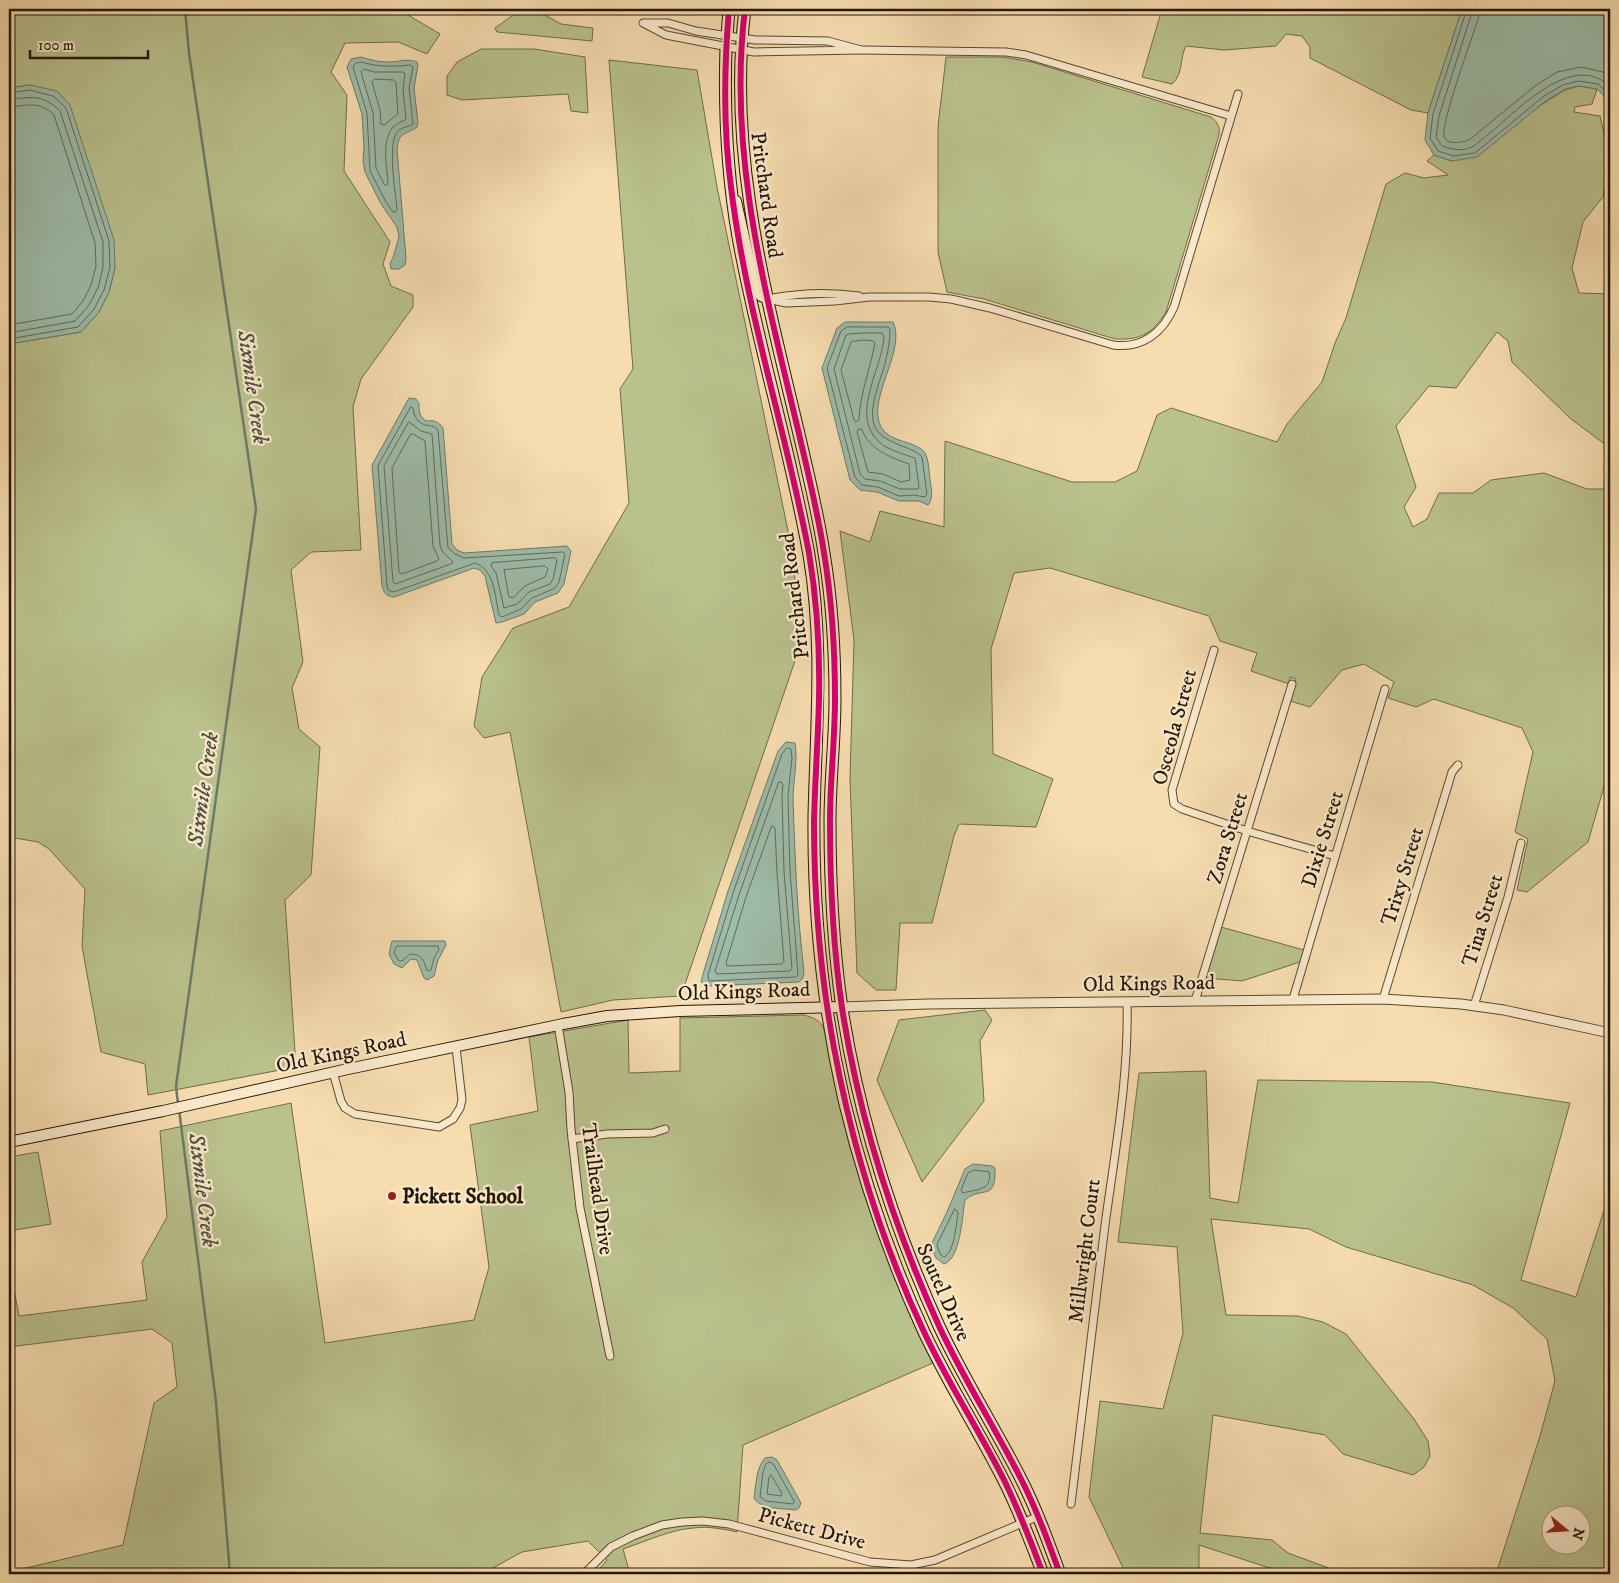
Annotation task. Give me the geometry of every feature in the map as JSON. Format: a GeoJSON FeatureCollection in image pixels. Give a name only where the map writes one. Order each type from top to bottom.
{"type":"FeatureCollection","features":[{"type":"Feature","properties":{"kind":"main road","name":"Pritchard Road"},"geometry":{"type":"LineString","coordinates":[[729,9],[726,41],[726,135],[730,186],[738,237],[796,491],[815,595],[819,651],[814,817],[815,894],[820,951],[828,1007]]}},
{"type":"Feature","properties":{"kind":"main road","name":"Pritchard Road"},"geometry":{"type":"LineString","coordinates":[[745,9],[741,44],[741,123],[744,167],[754,239],[812,490],[830,592],[835,698],[830,817],[831,894],[842,1007]]}},
{"type":"Feature","properties":{"kind":"main road"},"geometry":{"type":"LineString","coordinates":[[730,186],[739,207],[756,290],[761,296],[768,299]]}},
{"type":"Feature","properties":{"kind":"main road","name":"Soutel Drive"},"geometry":{"type":"LineString","coordinates":[[828,1007],[844,1100],[863,1170],[884,1234],[924,1332],[952,1387],[1004,1480],[1024,1522],[1043,1574]]}},
{"type":"Feature","properties":{"kind":"main road","name":"Old Kings Road"},"geometry":{"type":"LineString","coordinates":[[9,1142],[163,1111],[333,1072],[607,1016],[644,1013],[842,1007]]}},
{"type":"Feature","properties":{"kind":"main road","name":"Soutel Drive"},"geometry":{"type":"LineString","coordinates":[[842,1007],[879,1170],[916,1272],[966,1380],[1039,1516],[1060,1574]]}},
{"type":"Feature","properties":{"kind":"street"},"geometry":{"type":"LineString","coordinates":[[861,50],[828,41],[755,40],[741,44],[668,23],[643,23],[666,36],[726,41],[741,44],[754,52],[861,50],[1006,52],[1026,54],[1231,116]]}},
{"type":"Feature","properties":{"kind":"street"},"geometry":{"type":"LineString","coordinates":[[768,299],[786,303],[835,302],[869,297],[929,296],[983,306],[1113,345],[1133,345],[1144,342],[1162,329],[1169,320],[1174,307],[1238,94]]}},
{"type":"Feature","properties":{"kind":"street","name":"Osceola Street"},"geometry":{"type":"LineString","coordinates":[[1214,650],[1172,790],[1174,804],[1182,809],[1248,831]]}},
{"type":"Feature","properties":{"kind":"street","name":"Zora Street"},"geometry":{"type":"LineString","coordinates":[[1195,1001],[1292,684]]}},
{"type":"Feature","properties":{"kind":"street","name":"Dixie Street"},"geometry":{"type":"LineString","coordinates":[[1293,999],[1385,689]]}},
{"type":"Feature","properties":{"kind":"street","name":"Trixy Street"},"geometry":{"type":"LineString","coordinates":[[1383,1000],[1452,772],[1458,765]]}},
{"type":"Feature","properties":{"kind":"street"},"geometry":{"type":"LineString","coordinates":[[1248,831],[1335,856]]}},
{"type":"Feature","properties":{"kind":"street","name":"Tina Street"},"geometry":{"type":"LineString","coordinates":[[1474,1006],[1508,897],[1522,844]]}},
{"type":"Feature","properties":{"kind":"street","name":"Old Kings Road"},"geometry":{"type":"LineString","coordinates":[[842,1007],[1293,999],[1383,1000],[1474,1006],[1547,1018],[1610,1033]]}},
{"type":"Feature","properties":{"kind":"street","name":"Millwright Court"},"geometry":{"type":"LineString","coordinates":[[1071,1504],[1120,1111],[1128,1036],[1127,1002]]}},
{"type":"Feature","properties":{"kind":"street","name":"Trailhead Drive"},"geometry":{"type":"LineString","coordinates":[[558,1025],[569,1092],[580,1208],[610,1356]]}},
{"type":"Feature","properties":{"kind":"street"},"geometry":{"type":"LineString","coordinates":[[333,1072],[341,1101],[345,1108],[355,1114],[439,1127],[446,1125],[453,1119],[460,1108],[462,1100],[456,1047]]}},
{"type":"Feature","properties":{"kind":"street"},"geometry":{"type":"LineString","coordinates":[[572,1139],[607,1134],[654,1133],[665,1128]]}},
{"type":"Feature","properties":{"kind":"street","name":"Pickett Drive"},"geometry":{"type":"LineString","coordinates":[[584,1574],[611,1547],[662,1525],[682,1522],[703,1520],[729,1524],[870,1562],[911,1565],[935,1560],[1039,1516]]}},
{"type":"Feature","properties":{"kind":"green space"},"geometry":{"type":"Polygon","coordinates":[[[9,9],[398,9],[440,34],[427,54],[398,42],[345,43],[331,72],[347,95],[344,171],[390,242],[383,264],[391,286],[413,295],[413,307],[361,379],[353,407],[361,550],[311,552],[291,570],[303,662],[292,688],[299,729],[320,747],[311,875],[285,900],[296,1067],[148,1095],[145,1064],[101,1052],[82,946],[85,889],[49,849],[38,842],[9,837],[9,344],[81,332],[99,312],[109,292],[115,268],[30,85],[9,88],[9,9]]]}},
{"type":"Feature","properties":{"kind":"green space"},"geometry":{"type":"Polygon","coordinates":[[[534,9],[561,24],[593,28],[592,41],[497,32],[495,28],[520,10],[534,9]]]}},
{"type":"Feature","properties":{"kind":"green space"},"geometry":{"type":"Polygon","coordinates":[[[1162,9],[1462,9],[1428,113],[1411,110],[1310,58],[1310,47],[1302,36],[1286,34],[1276,46],[1224,50],[1186,46],[1180,71],[1172,84],[1142,77],[1162,9]]]}},
{"type":"Feature","properties":{"kind":"green space"},"geometry":{"type":"Polygon","coordinates":[[[481,49],[534,49],[585,57],[588,113],[571,111],[568,94],[462,100],[447,95],[447,76],[457,62],[481,49]]]}},
{"type":"Feature","properties":{"kind":"green space"},"geometry":{"type":"Polygon","coordinates":[[[946,57],[1003,57],[1032,62],[1211,117],[1217,123],[1219,135],[1166,312],[1151,330],[1139,337],[1115,339],[984,299],[947,292],[938,252],[938,126],[946,57]]]}},
{"type":"Feature","properties":{"kind":"green space"},"geometry":{"type":"Polygon","coordinates":[[[609,60],[697,70],[717,187],[793,555],[800,646],[681,996],[613,1000],[561,1012],[510,732],[484,738],[474,726],[482,677],[513,628],[569,607],[629,503],[620,389],[633,369],[609,60]]]}},
{"type":"Feature","properties":{"kind":"green space"},"geometry":{"type":"Polygon","coordinates":[[[1579,86],[1597,89],[1592,104],[1575,107],[1574,112],[1600,116],[1609,156],[1603,197],[1583,222],[1572,268],[1579,293],[1610,294],[1610,448],[1571,419],[1512,362],[1508,341],[1497,332],[1456,388],[1429,386],[1396,426],[1416,487],[1404,507],[1413,527],[1427,519],[1439,493],[1473,493],[1491,480],[1544,473],[1587,489],[1610,489],[1610,766],[1588,842],[1527,892],[1517,890],[1528,839],[1515,832],[1533,752],[1522,728],[1434,699],[1416,707],[1388,698],[1394,682],[1364,664],[1342,670],[1310,707],[1290,701],[1296,679],[1290,677],[1289,684],[1251,671],[1257,653],[1220,641],[1209,616],[1050,568],[1014,573],[991,649],[993,754],[1053,779],[1036,827],[959,824],[954,836],[932,923],[900,923],[896,990],[876,990],[857,973],[850,779],[854,640],[840,531],[870,542],[880,511],[944,527],[945,441],[1072,482],[1115,482],[1137,471],[1157,415],[1171,408],[1277,442],[1287,424],[1322,382],[1335,343],[1346,318],[1386,184],[1405,173],[1424,178],[1448,175],[1427,161],[1434,155],[1452,161],[1565,90],[1579,86]]]}},
{"type":"Feature","properties":{"kind":"green space"},"geometry":{"type":"Polygon","coordinates":[[[1221,927],[1304,950],[1300,962],[1242,981],[1206,978],[1221,927]]]}},
{"type":"Feature","properties":{"kind":"green space"},"geometry":{"type":"Polygon","coordinates":[[[985,1010],[992,1020],[980,1041],[984,1101],[922,1182],[877,1080],[899,1020],[985,1010]]]}},
{"type":"Feature","properties":{"kind":"green space"},"geometry":{"type":"Polygon","coordinates":[[[804,1015],[818,1021],[824,1029],[846,1132],[867,1200],[891,1266],[933,1363],[743,1445],[737,1532],[699,1527],[685,1529],[667,1533],[623,1549],[630,1574],[595,1574],[607,1560],[588,1541],[522,1552],[482,1574],[9,1574],[9,1572],[123,1545],[154,1403],[177,1387],[172,1343],[152,1329],[9,1347],[9,1263],[19,1316],[147,1300],[142,1262],[167,1217],[160,1131],[291,1103],[325,1343],[474,1320],[489,1267],[470,1125],[538,1111],[529,1037],[628,1020],[629,1073],[680,1071],[680,1018],[804,1015]]]}},
{"type":"Feature","properties":{"kind":"green space"},"geometry":{"type":"Polygon","coordinates":[[[1206,1071],[1210,1198],[1238,1203],[1258,1080],[1432,1082],[1570,1103],[1521,1280],[1576,1297],[1610,1192],[1610,1574],[1486,1574],[1497,1571],[1540,1436],[1555,1381],[1547,1339],[1513,1308],[1473,1285],[1346,1247],[1309,1229],[1211,1219],[1226,1315],[1298,1316],[1323,1322],[1346,1334],[1414,1419],[1428,1441],[1430,1456],[1424,1467],[1413,1475],[1343,1454],[1325,1435],[1213,1415],[1200,1533],[1272,1540],[1288,1553],[1345,1574],[1288,1574],[1199,1545],[1199,1574],[1126,1574],[1089,1497],[1100,1401],[1163,1409],[1183,1333],[1177,1247],[1118,1242],[1139,1073],[1206,1071]]]}},
{"type":"Feature","properties":{"kind":"green space"},"geometry":{"type":"Polygon","coordinates":[[[38,1152],[51,1224],[9,1231],[9,1157],[38,1152]]]}},
{"type":"Feature","properties":{"kind":"water"},"geometry":{"type":"Polygon","coordinates":[[[1462,9],[1610,9],[1610,102],[1597,89],[1579,86],[1565,89],[1547,100],[1477,157],[1452,161],[1434,155],[1425,140],[1428,113],[1462,9]]]}},
{"type":"Feature","properties":{"kind":"water"},"geometry":{"type":"Polygon","coordinates":[[[361,57],[385,62],[411,60],[417,62],[418,65],[414,88],[417,127],[399,139],[397,149],[406,258],[405,265],[399,269],[391,269],[390,263],[399,237],[397,227],[381,204],[365,172],[363,161],[362,114],[347,67],[351,59],[361,57]]]}},
{"type":"Feature","properties":{"kind":"water"},"geometry":{"type":"Polygon","coordinates":[[[30,85],[57,91],[70,105],[114,240],[115,268],[109,292],[99,312],[81,332],[9,344],[9,88],[30,85]]]}},
{"type":"Feature","properties":{"kind":"water"},"geometry":{"type":"Polygon","coordinates":[[[845,322],[893,322],[896,333],[895,346],[882,389],[878,416],[881,427],[890,436],[916,446],[925,453],[932,493],[928,505],[919,501],[899,501],[877,492],[860,490],[850,480],[822,368],[837,328],[845,322]]]}},
{"type":"Feature","properties":{"kind":"water"},"geometry":{"type":"Polygon","coordinates":[[[409,398],[416,399],[419,403],[420,413],[426,421],[436,422],[443,428],[452,544],[457,550],[464,553],[567,546],[571,551],[564,584],[558,593],[535,602],[524,614],[496,623],[485,576],[480,570],[474,568],[394,597],[387,595],[382,586],[372,465],[409,398]]]}},
{"type":"Feature","properties":{"kind":"water"},"geometry":{"type":"Polygon","coordinates":[[[786,742],[795,743],[796,750],[793,800],[803,978],[799,982],[709,986],[701,982],[728,891],[778,751],[786,742]]]}},
{"type":"Feature","properties":{"kind":"water"},"geometry":{"type":"Polygon","coordinates":[[[392,941],[445,941],[446,945],[438,960],[434,976],[427,980],[424,978],[417,960],[411,959],[402,968],[394,964],[389,954],[392,941]]]}},
{"type":"Feature","properties":{"kind":"water"},"geometry":{"type":"Polygon","coordinates":[[[973,1164],[995,1168],[993,1186],[987,1192],[971,1196],[965,1200],[962,1226],[957,1245],[950,1260],[944,1264],[936,1258],[931,1245],[965,1169],[973,1164]]]}},
{"type":"Feature","properties":{"kind":"water"},"geometry":{"type":"Polygon","coordinates":[[[772,1457],[777,1460],[801,1503],[796,1510],[767,1507],[757,1502],[754,1498],[757,1477],[762,1462],[765,1458],[772,1457]]]}},
{"type":"Feature","properties":{"kind":"waterway","name":"Sixmile Creek"},"geometry":{"type":"LineString","coordinates":[[178,1104],[176,1086],[256,509],[189,53],[185,9]]}},
{"type":"Feature","properties":{"kind":"waterway","name":"Sixmile Creek"},"geometry":{"type":"LineString","coordinates":[[179,1109],[216,1402],[230,1574]]}},
{"type":"Feature","properties":{"kind":"cycle path"},"geometry":{"type":"LineString","coordinates":[[729,9],[725,76],[728,165],[731,187],[746,279],[800,507],[812,571],[816,608],[819,714],[814,821],[815,878],[819,935],[829,1020],[841,1084],[870,1194],[909,1300],[934,1353],[1006,1484],[1043,1574]]}},
{"type":"Feature","properties":{"kind":"cycle path"},"geometry":{"type":"LineString","coordinates":[[745,9],[741,63],[741,117],[745,170],[753,223],[774,329],[822,538],[831,608],[835,699],[830,806],[831,891],[839,985],[849,1049],[868,1130],[880,1170],[922,1288],[948,1345],[1026,1489],[1060,1574]]}},
{"type":"Feature","properties":{"kind":"place","name":"Pickett School"},"geometry":{"type":"Point","coordinates":[392,1196]}}]}
